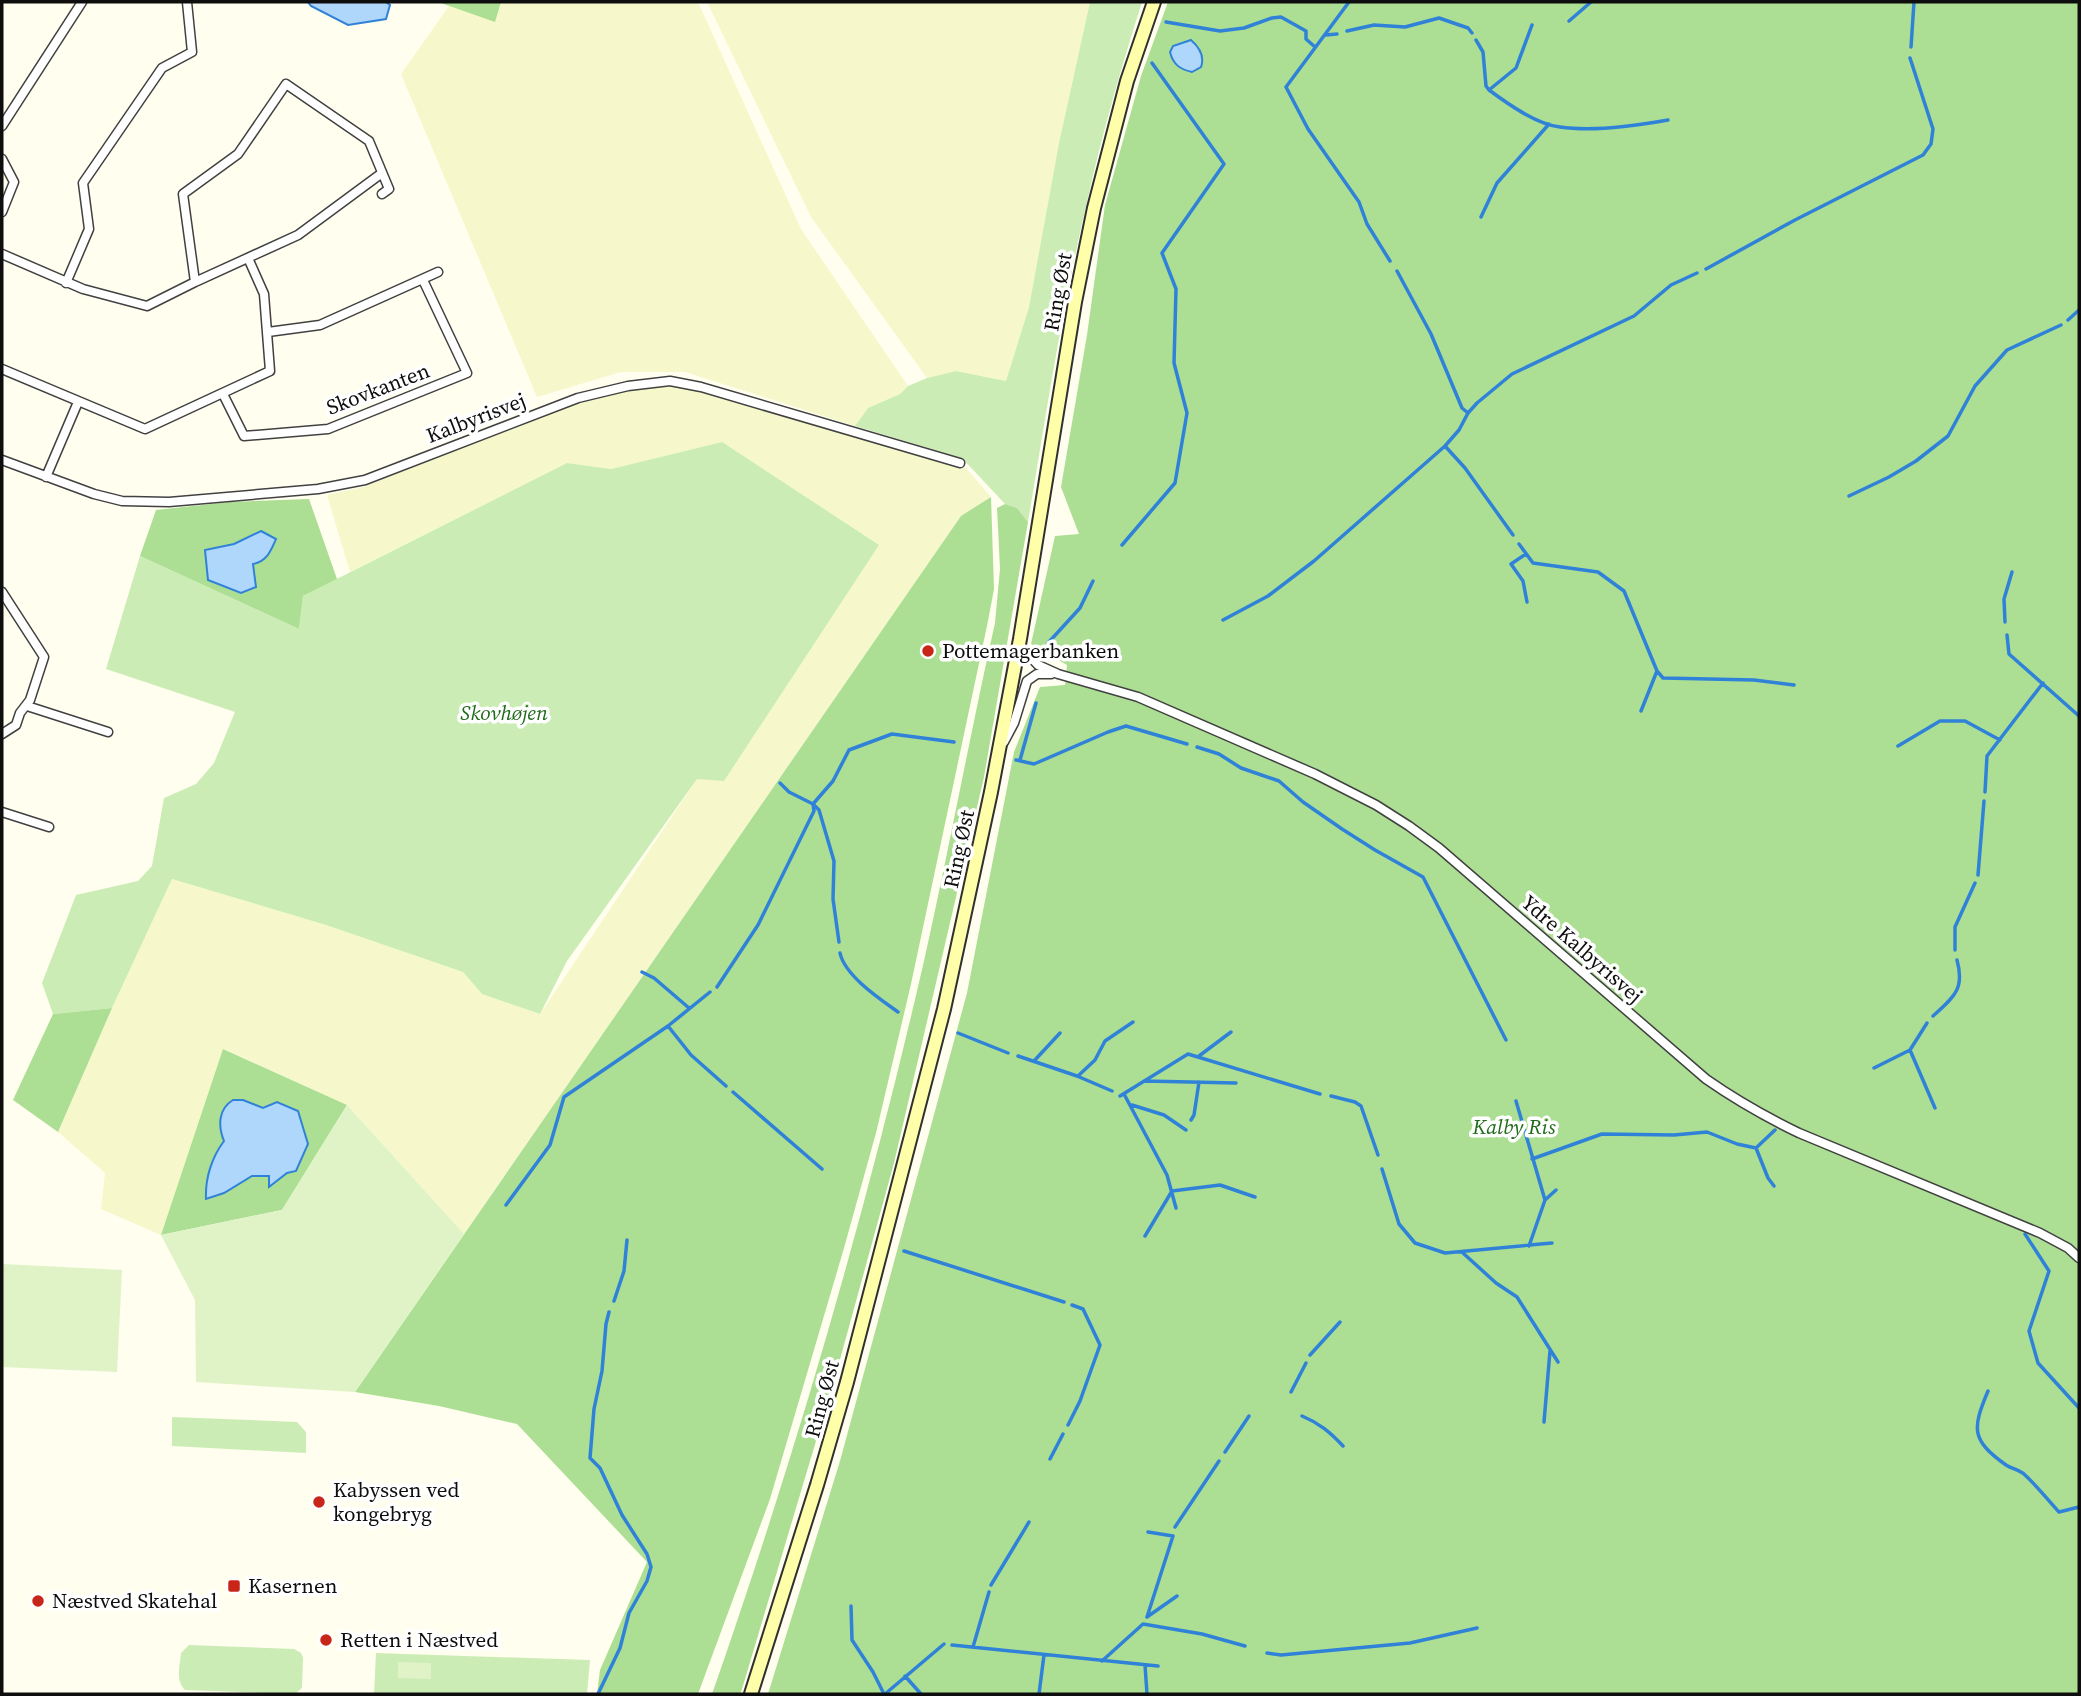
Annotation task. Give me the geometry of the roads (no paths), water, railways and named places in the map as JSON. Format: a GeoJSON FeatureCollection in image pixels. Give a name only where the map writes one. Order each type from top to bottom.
{"type":"FeatureCollection","features":[{"type":"Feature","properties":{"kind":"main road","name":"Ring Øst"},"geometry":{"type":"LineString","coordinates":[[751,1694],[817,1485],[944,1009],[1019,645],[1075,302],[1091,221],[1127,81],[1154,2]]}},
{"type":"Feature","properties":{"kind":"street"},"geometry":{"type":"LineString","coordinates":[[2,126],[82,2]]}},
{"type":"Feature","properties":{"kind":"street"},"geometry":{"type":"LineString","coordinates":[[66,283],[89,229],[83,183],[162,68],[192,52],[187,2]]}},
{"type":"Feature","properties":{"kind":"street"},"geometry":{"type":"LineString","coordinates":[[195,282],[183,194],[238,154],[286,85],[369,141],[389,189],[382,194]]}},
{"type":"Feature","properties":{"kind":"street"},"geometry":{"type":"LineString","coordinates":[[2,159],[15,182],[2,212]]}},
{"type":"Feature","properties":{"kind":"street"},"geometry":{"type":"LineString","coordinates":[[2,254],[66,283],[147,306],[298,234],[382,173]]}},
{"type":"Feature","properties":{"kind":"street"},"geometry":{"type":"LineString","coordinates":[[2,369],[145,429],[223,394],[270,371],[264,294],[248,258]]}},
{"type":"Feature","properties":{"kind":"street"},"geometry":{"type":"LineString","coordinates":[[268,332],[320,325],[438,272]]}},
{"type":"Feature","properties":{"kind":"street","name":"Skovkanten"},"geometry":{"type":"LineString","coordinates":[[223,394],[244,436],[328,429],[467,373],[423,280]]}},
{"type":"Feature","properties":{"kind":"street","name":"Kalbyrisvej"},"geometry":{"type":"LineString","coordinates":[[2,460],[94,494],[122,501],[149,502],[318,489],[365,480],[578,398],[628,386],[670,381],[701,387],[960,463]]}},
{"type":"Feature","properties":{"kind":"street"},"geometry":{"type":"LineString","coordinates":[[46,477],[78,402]]}},
{"type":"Feature","properties":{"kind":"street"},"geometry":{"type":"LineString","coordinates":[[2,592],[44,657],[27,706],[20,713],[16,725],[2,734]]}},
{"type":"Feature","properties":{"kind":"street","name":"Ydre Kalbyrisvej"},"geometry":{"type":"LineString","coordinates":[[1019,645],[1038,665],[1058,674],[1138,698],[1314,774],[1376,805],[1439,848],[1706,1079],[1733,1099],[1799,1133],[2040,1233],[2068,1248],[2079,1258]]}},
{"type":"Feature","properties":{"kind":"street"},"geometry":{"type":"LineString","coordinates":[[998,752],[1014,723],[1027,681],[1037,674],[1058,674]]}},
{"type":"Feature","properties":{"kind":"street"},"geometry":{"type":"LineString","coordinates":[[27,706],[108,732]]}},
{"type":"Feature","properties":{"kind":"street"},"geometry":{"type":"LineString","coordinates":[[2,812],[49,827]]}},
{"type":"Feature","properties":{"kind":"water"},"geometry":{"type":"Polygon","coordinates":[[[308,2],[386,2],[390,5],[386,19],[348,25],[308,2]]]}},
{"type":"Feature","properties":{"kind":"water"},"geometry":{"type":"Polygon","coordinates":[[[1191,40],[1202,55],[1201,67],[1192,72],[1177,65],[1170,52],[1173,46],[1191,40]]]}},
{"type":"Feature","properties":{"kind":"water"},"geometry":{"type":"Polygon","coordinates":[[[261,531],[276,539],[265,558],[253,564],[256,587],[241,593],[208,580],[205,550],[234,544],[261,531]]]}},
{"type":"Feature","properties":{"kind":"water"},"geometry":{"type":"Polygon","coordinates":[[[233,1100],[243,1100],[263,1108],[277,1102],[298,1111],[308,1144],[296,1171],[287,1173],[269,1187],[269,1176],[252,1176],[224,1193],[206,1199],[210,1168],[224,1141],[220,1124],[222,1113],[233,1100]]]}},
{"type":"Feature","properties":{"kind":"waterway"},"geometry":{"type":"LineString","coordinates":[[1349,2],[1286,87],[1308,129],[1359,202],[1367,224],[1390,261]]}},
{"type":"Feature","properties":{"kind":"waterway"},"geometry":{"type":"LineString","coordinates":[[1569,21],[1591,2]]}},
{"type":"Feature","properties":{"kind":"waterway"},"geometry":{"type":"LineString","coordinates":[[1911,47],[1914,2]]}},
{"type":"Feature","properties":{"kind":"waterway"},"geometry":{"type":"LineString","coordinates":[[1166,22],[1220,31],[1244,28],[1281,17],[1306,31],[1306,39],[1315,47]]}},
{"type":"Feature","properties":{"kind":"waterway"},"geometry":{"type":"LineString","coordinates":[[1347,31],[1374,25],[1405,27],[1439,18],[1468,28],[1472,33]]}},
{"type":"Feature","properties":{"kind":"waterway"},"geometry":{"type":"LineString","coordinates":[[1489,90],[1516,68],[1532,25]]}},
{"type":"Feature","properties":{"kind":"waterway"},"geometry":{"type":"LineString","coordinates":[[1326,35],[1337,34]]}},
{"type":"Feature","properties":{"kind":"waterway"},"geometry":{"type":"LineString","coordinates":[[1476,40],[1483,52],[1486,86],[1489,90],[1541,122],[1560,127],[1600,129],[1668,120]]}},
{"type":"Feature","properties":{"kind":"waterway"},"geometry":{"type":"LineString","coordinates":[[1706,269],[1923,155],[1931,144],[1933,129],[1910,58]]}},
{"type":"Feature","properties":{"kind":"waterway"},"geometry":{"type":"LineString","coordinates":[[1122,545],[1175,483],[1187,413],[1174,363],[1176,289],[1162,253],[1224,164],[1152,63]]}},
{"type":"Feature","properties":{"kind":"waterway"},"geometry":{"type":"LineString","coordinates":[[1481,217],[1497,183],[1549,124]]}},
{"type":"Feature","properties":{"kind":"waterway"},"geometry":{"type":"LineString","coordinates":[[1397,271],[1431,334],[1462,408],[1468,413]]}},
{"type":"Feature","properties":{"kind":"waterway"},"geometry":{"type":"LineString","coordinates":[[1223,620],[1268,596],[1314,561],[1445,446],[1477,403],[1512,374],[1634,316],[1671,285],[1697,273]]}},
{"type":"Feature","properties":{"kind":"waterway"},"geometry":{"type":"LineString","coordinates":[[2068,320],[2079,310]]}},
{"type":"Feature","properties":{"kind":"waterway"},"geometry":{"type":"LineString","coordinates":[[1849,496],[1916,461],[1948,436],[1975,386],[2007,350],[2061,325]]}},
{"type":"Feature","properties":{"kind":"waterway"},"geometry":{"type":"LineString","coordinates":[[1445,446],[1465,468],[1513,535]]}},
{"type":"Feature","properties":{"kind":"waterway"},"geometry":{"type":"LineString","coordinates":[[1519,544],[1533,563],[1598,572],[1624,591],[1657,671],[1663,678],[1754,680],[1794,685]]}},
{"type":"Feature","properties":{"kind":"waterway"},"geometry":{"type":"LineString","coordinates":[[1526,554],[1511,564],[1523,581],[1527,602]]}},
{"type":"Feature","properties":{"kind":"waterway"},"geometry":{"type":"LineString","coordinates":[[2005,622],[2004,599],[2012,572]]}},
{"type":"Feature","properties":{"kind":"waterway"},"geometry":{"type":"LineString","coordinates":[[1048,643],[1080,608],[1093,581]]}},
{"type":"Feature","properties":{"kind":"waterway"},"geometry":{"type":"LineString","coordinates":[[2007,635],[2009,654],[2079,716]]}},
{"type":"Feature","properties":{"kind":"waterway"},"geometry":{"type":"LineString","coordinates":[[1641,711],[1657,671]]}},
{"type":"Feature","properties":{"kind":"waterway"},"geometry":{"type":"LineString","coordinates":[[1985,792],[1987,756],[2043,683]]}},
{"type":"Feature","properties":{"kind":"waterway"},"geometry":{"type":"LineString","coordinates":[[1020,760],[1036,703]]}},
{"type":"Feature","properties":{"kind":"waterway"},"geometry":{"type":"LineString","coordinates":[[1898,746],[1940,721],[1965,721],[2000,740]]}},
{"type":"Feature","properties":{"kind":"waterway"},"geometry":{"type":"LineString","coordinates":[[1016,760],[1034,764],[1126,726],[1187,744]]}},
{"type":"Feature","properties":{"kind":"waterway"},"geometry":{"type":"LineString","coordinates":[[780,783],[789,792],[813,804],[833,781],[849,750],[892,734],[954,742]]}},
{"type":"Feature","properties":{"kind":"waterway"},"geometry":{"type":"LineString","coordinates":[[1197,747],[1219,754],[1241,768],[1279,781],[1303,802],[1342,829],[1423,877],[1506,1040]]}},
{"type":"Feature","properties":{"kind":"waterway"},"geometry":{"type":"LineString","coordinates":[[1978,875],[1984,801]]}},
{"type":"Feature","properties":{"kind":"waterway"},"geometry":{"type":"LineString","coordinates":[[717,987],[758,925],[814,811],[813,804]]}},
{"type":"Feature","properties":{"kind":"waterway"},"geometry":{"type":"LineString","coordinates":[[814,805],[819,810],[834,861],[833,899],[839,942]]}},
{"type":"Feature","properties":{"kind":"waterway"},"geometry":{"type":"LineString","coordinates":[[1955,950],[1955,927],[1975,883]]}},
{"type":"Feature","properties":{"kind":"waterway"},"geometry":{"type":"LineString","coordinates":[[840,953],[843,962],[856,978],[898,1012]]}},
{"type":"Feature","properties":{"kind":"waterway"},"geometry":{"type":"LineString","coordinates":[[1933,1016],[1956,992],[1960,978],[1957,960]]}},
{"type":"Feature","properties":{"kind":"waterway"},"geometry":{"type":"LineString","coordinates":[[642,972],[654,978],[689,1008]]}},
{"type":"Feature","properties":{"kind":"waterway"},"geometry":{"type":"LineString","coordinates":[[506,1205],[550,1145],[564,1097],[668,1026],[710,992]]}},
{"type":"Feature","properties":{"kind":"waterway"},"geometry":{"type":"LineString","coordinates":[[1078,1076],[1095,1060],[1105,1041],[1133,1022]]}},
{"type":"Feature","properties":{"kind":"waterway"},"geometry":{"type":"LineString","coordinates":[[1874,1068],[1910,1050],[1927,1023]]}},
{"type":"Feature","properties":{"kind":"waterway"},"geometry":{"type":"LineString","coordinates":[[668,1026],[691,1055],[726,1086]]}},
{"type":"Feature","properties":{"kind":"waterway"},"geometry":{"type":"LineString","coordinates":[[1199,1056],[1231,1032]]}},
{"type":"Feature","properties":{"kind":"waterway"},"geometry":{"type":"LineString","coordinates":[[958,1033],[1008,1053]]}},
{"type":"Feature","properties":{"kind":"waterway"},"geometry":{"type":"LineString","coordinates":[[1034,1061],[1060,1033]]}},
{"type":"Feature","properties":{"kind":"waterway"},"geometry":{"type":"LineString","coordinates":[[1910,1050],[1935,1108]]}},
{"type":"Feature","properties":{"kind":"waterway"},"geometry":{"type":"LineString","coordinates":[[1120,1096],[1188,1054],[1320,1094]]}},
{"type":"Feature","properties":{"kind":"waterway"},"geometry":{"type":"LineString","coordinates":[[1018,1056],[1112,1091]]}},
{"type":"Feature","properties":{"kind":"waterway"},"geometry":{"type":"LineString","coordinates":[[1144,1081],[1236,1083]]}},
{"type":"Feature","properties":{"kind":"waterway"},"geometry":{"type":"LineString","coordinates":[[1191,1120],[1199,1082]]}},
{"type":"Feature","properties":{"kind":"waterway"},"geometry":{"type":"LineString","coordinates":[[733,1092],[822,1169]]}},
{"type":"Feature","properties":{"kind":"waterway"},"geometry":{"type":"LineString","coordinates":[[1124,1094],[1167,1175],[1176,1208]]}},
{"type":"Feature","properties":{"kind":"waterway"},"geometry":{"type":"LineString","coordinates":[[1331,1096],[1361,1106],[1378,1155]]}},
{"type":"Feature","properties":{"kind":"waterway"},"geometry":{"type":"LineString","coordinates":[[1516,1101],[1545,1200],[1529,1246]]}},
{"type":"Feature","properties":{"kind":"waterway"},"geometry":{"type":"LineString","coordinates":[[1132,1105],[1164,1115],[1186,1130]]}},
{"type":"Feature","properties":{"kind":"waterway"},"geometry":{"type":"LineString","coordinates":[[1532,1159],[1602,1134],[1674,1135],[1707,1132],[1756,1148],[1775,1130]]}},
{"type":"Feature","properties":{"kind":"waterway"},"geometry":{"type":"LineString","coordinates":[[1756,1148],[1774,1186]]}},
{"type":"Feature","properties":{"kind":"waterway"},"geometry":{"type":"LineString","coordinates":[[1382,1169],[1399,1224],[1415,1243],[1445,1253],[1552,1243]]}},
{"type":"Feature","properties":{"kind":"waterway"},"geometry":{"type":"LineString","coordinates":[[1145,1236],[1172,1191],[1220,1185],[1255,1197]]}},
{"type":"Feature","properties":{"kind":"waterway"},"geometry":{"type":"LineString","coordinates":[[1545,1200],[1556,1190]]}},
{"type":"Feature","properties":{"kind":"waterway"},"geometry":{"type":"LineString","coordinates":[[2025,1234],[2049,1271],[2029,1331],[2038,1363],[2079,1408]]}},
{"type":"Feature","properties":{"kind":"waterway"},"geometry":{"type":"LineString","coordinates":[[614,1301],[624,1271],[627,1240]]}},
{"type":"Feature","properties":{"kind":"waterway"},"geometry":{"type":"LineString","coordinates":[[904,1251],[1064,1302]]}},
{"type":"Feature","properties":{"kind":"waterway"},"geometry":{"type":"LineString","coordinates":[[1463,1253],[1496,1283],[1517,1297],[1558,1362]]}},
{"type":"Feature","properties":{"kind":"waterway"},"geometry":{"type":"LineString","coordinates":[[1068,1425],[1080,1401],[1100,1345],[1083,1309],[1072,1305]]}},
{"type":"Feature","properties":{"kind":"waterway"},"geometry":{"type":"LineString","coordinates":[[598,1694],[620,1648],[629,1613],[647,1581],[651,1567],[647,1554],[622,1515],[600,1468],[590,1458],[594,1409],[609,1312]]}},
{"type":"Feature","properties":{"kind":"waterway"},"geometry":{"type":"LineString","coordinates":[[1310,1355],[1340,1322]]}},
{"type":"Feature","properties":{"kind":"waterway"},"geometry":{"type":"LineString","coordinates":[[1544,1422],[1550,1351]]}},
{"type":"Feature","properties":{"kind":"waterway"},"geometry":{"type":"LineString","coordinates":[[1291,1392],[1306,1363]]}},
{"type":"Feature","properties":{"kind":"waterway"},"geometry":{"type":"LineString","coordinates":[[1988,1391],[1977,1425],[1981,1441],[1986,1448],[2006,1465],[2025,1475],[2059,1512],[2079,1507]]}},
{"type":"Feature","properties":{"kind":"waterway"},"geometry":{"type":"LineString","coordinates":[[1225,1452],[1249,1416]]}},
{"type":"Feature","properties":{"kind":"waterway"},"geometry":{"type":"LineString","coordinates":[[1302,1416],[1324,1428],[1343,1446]]}},
{"type":"Feature","properties":{"kind":"waterway"},"geometry":{"type":"LineString","coordinates":[[1050,1459],[1063,1434]]}},
{"type":"Feature","properties":{"kind":"waterway"},"geometry":{"type":"LineString","coordinates":[[1175,1527],[1219,1461]]}},
{"type":"Feature","properties":{"kind":"waterway"},"geometry":{"type":"LineString","coordinates":[[991,1585],[1029,1522]]}},
{"type":"Feature","properties":{"kind":"waterway"},"geometry":{"type":"LineString","coordinates":[[1147,1617],[1173,1536],[1148,1532]]}},
{"type":"Feature","properties":{"kind":"waterway"},"geometry":{"type":"LineString","coordinates":[[973,1647],[989,1592]]}},
{"type":"Feature","properties":{"kind":"waterway"},"geometry":{"type":"LineString","coordinates":[[1147,1617],[1177,1596]]}},
{"type":"Feature","properties":{"kind":"waterway"},"geometry":{"type":"LineString","coordinates":[[851,1606],[852,1640],[884,1694]]}},
{"type":"Feature","properties":{"kind":"waterway"},"geometry":{"type":"LineString","coordinates":[[1102,1661],[1143,1624],[1202,1634],[1245,1646]]}},
{"type":"Feature","properties":{"kind":"waterway"},"geometry":{"type":"LineString","coordinates":[[1267,1653],[1281,1655],[1410,1643],[1477,1628]]}},
{"type":"Feature","properties":{"kind":"waterway"},"geometry":{"type":"LineString","coordinates":[[885,1694],[944,1644]]}},
{"type":"Feature","properties":{"kind":"waterway"},"geometry":{"type":"LineString","coordinates":[[952,1645],[1158,1666]]}},
{"type":"Feature","properties":{"kind":"waterway"},"geometry":{"type":"LineString","coordinates":[[1039,1694],[1044,1655]]}},
{"type":"Feature","properties":{"kind":"waterway"},"geometry":{"type":"LineString","coordinates":[[1145,1665],[1147,1694]]}},
{"type":"Feature","properties":{"kind":"waterway"},"geometry":{"type":"LineString","coordinates":[[905,1676],[921,1694]]}},
{"type":"Feature","properties":{"kind":"place","name":"Pottemagerbanken"},"geometry":{"type":"Point","coordinates":[928,651]}},
{"type":"Feature","properties":{"kind":"place","name":"Kabyssen ved kongebryg"},"geometry":{"type":"Point","coordinates":[319,1502]}},
{"type":"Feature","properties":{"kind":"place","name":"Kasernen"},"geometry":{"type":"Point","coordinates":[234,1586]}},
{"type":"Feature","properties":{"kind":"place","name":"Næstved Skatehal"},"geometry":{"type":"Point","coordinates":[38,1601]}},
{"type":"Feature","properties":{"kind":"place","name":"Retten i Næstved"},"geometry":{"type":"Point","coordinates":[326,1640]}},
{"type":"Feature","properties":{"kind":"park label","name":"Skovhøjen"},"geometry":{"type":"Point","coordinates":[504,713]}},
{"type":"Feature","properties":{"kind":"park label","name":"Kalby Ris"},"geometry":{"type":"Point","coordinates":[1514,1127]}}]}
